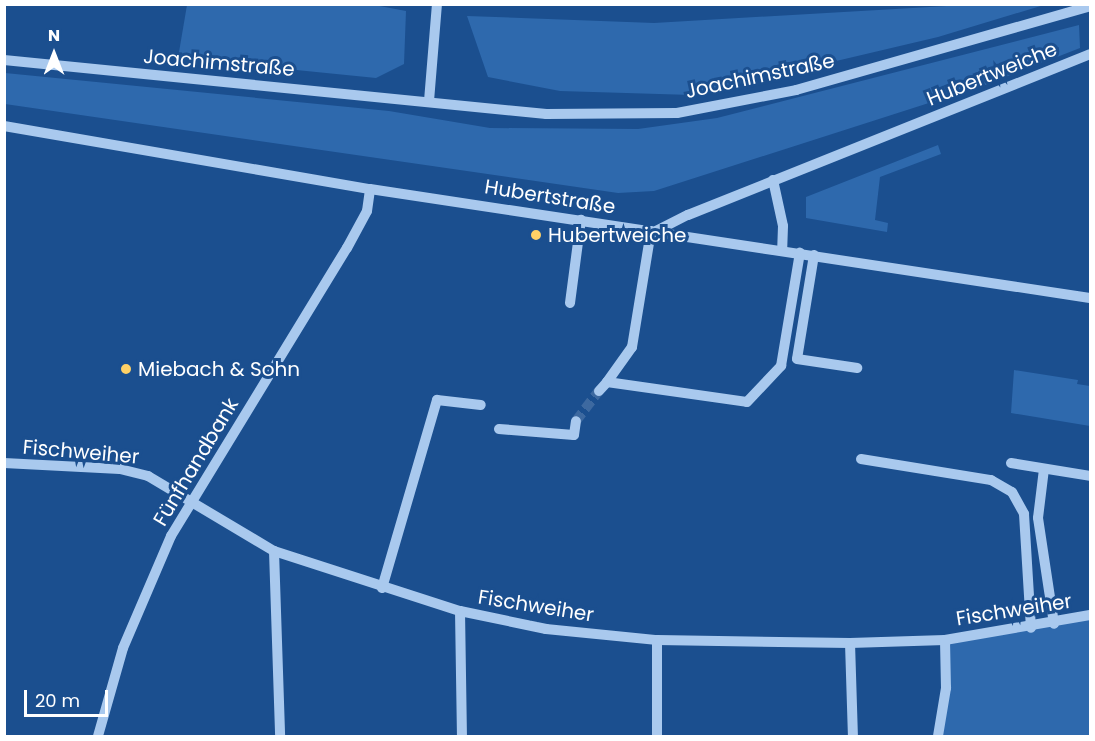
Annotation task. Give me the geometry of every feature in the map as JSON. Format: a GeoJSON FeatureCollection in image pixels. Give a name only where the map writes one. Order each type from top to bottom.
{"type":"FeatureCollection","features":[{"type":"Feature","properties":{"kind":"street"},"geometry":{"type":"LineString","coordinates":[[429,101],[437,4]]}},
{"type":"Feature","properties":{"kind":"street","name":"Joachimstraße"},"geometry":{"type":"LineString","coordinates":[[4,60],[546,114],[677,113],[796,90],[1090,6]]}},
{"type":"Feature","properties":{"kind":"street","name":"Hubertweiche"},"geometry":{"type":"LineString","coordinates":[[653,231],[773,180],[1090,54]]}},
{"type":"Feature","properties":{"kind":"street","name":"Hubertstraße"},"geometry":{"type":"LineString","coordinates":[[4,126],[370,189],[1090,297]]}},
{"type":"Feature","properties":{"kind":"street"},"geometry":{"type":"LineString","coordinates":[[773,180],[783,226],[782,250]]}},
{"type":"Feature","properties":{"kind":"street","name":"Fünfhandbank"},"geometry":{"type":"LineString","coordinates":[[98,736],[143,597],[171,536],[348,248],[367,211],[370,189]]}},
{"type":"Feature","properties":{"kind":"street"},"geometry":{"type":"LineString","coordinates":[[570,303],[580,220]]}},
{"type":"Feature","properties":{"kind":"street"},"geometry":{"type":"LineString","coordinates":[[599,391],[632,347],[653,231]]}},
{"type":"Feature","properties":{"kind":"street"},"geometry":{"type":"LineString","coordinates":[[607,382],[747,402],[781,366],[800,253]]}},
{"type":"Feature","properties":{"kind":"street"},"geometry":{"type":"LineString","coordinates":[[814,255],[797,359],[857,368]]}},
{"type":"Feature","properties":{"kind":"street"},"geometry":{"type":"LineString","coordinates":[[382,588],[437,400],[481,405]]}},
{"type":"Feature","properties":{"kind":"street"},"geometry":{"type":"LineString","coordinates":[[499,429],[574,435],[576,420]]}},
{"type":"Feature","properties":{"kind":"street"},"geometry":{"type":"LineString","coordinates":[[861,459],[991,480],[1012,492],[1024,514],[1031,628]]}},
{"type":"Feature","properties":{"kind":"street","name":"Fischweiher"},"geometry":{"type":"LineString","coordinates":[[4,463],[120,469],[148,476],[274,551],[382,588],[460,611],[546,629],[657,640],[849,644],[945,640],[1031,628],[1090,615]]}},
{"type":"Feature","properties":{"kind":"street"},"geometry":{"type":"LineString","coordinates":[[1011,463],[1090,476]]}},
{"type":"Feature","properties":{"kind":"street"},"geometry":{"type":"LineString","coordinates":[[1044,469],[1038,518],[1054,624]]}},
{"type":"Feature","properties":{"kind":"street"},"geometry":{"type":"LineString","coordinates":[[274,551],[280,736]]}},
{"type":"Feature","properties":{"kind":"street"},"geometry":{"type":"LineString","coordinates":[[460,611],[462,736]]}},
{"type":"Feature","properties":{"kind":"street"},"geometry":{"type":"LineString","coordinates":[[657,640],[657,736]]}},
{"type":"Feature","properties":{"kind":"street"},"geometry":{"type":"LineString","coordinates":[[938,736],[946,687],[945,640]]}},
{"type":"Feature","properties":{"kind":"street"},"geometry":{"type":"LineString","coordinates":[[849,644],[853,736]]}},
{"type":"Feature","properties":{"kind":"shaded area"},"geometry":{"type":"Polygon","coordinates":[[[369,4],[406,11],[404,64],[376,78],[178,58],[187,5],[369,4]]]}},
{"type":"Feature","properties":{"kind":"shaded area"},"geometry":{"type":"Polygon","coordinates":[[[964,5],[1044,5],[938,37],[692,95],[560,91],[488,77],[467,16],[654,23],[964,5]]]}},
{"type":"Feature","properties":{"kind":"shaded area"},"geometry":{"type":"Polygon","coordinates":[[[1079,25],[1080,48],[985,85],[654,191],[618,193],[5,104],[5,73],[389,111],[490,128],[638,129],[717,118],[1079,25]]]}},
{"type":"Feature","properties":{"kind":"shaded area"},"geometry":{"type":"Polygon","coordinates":[[[938,145],[941,154],[880,177],[875,220],[888,223],[887,232],[806,218],[806,197],[938,145]]]}},
{"type":"Feature","properties":{"kind":"shaded area"},"geometry":{"type":"Polygon","coordinates":[[[1014,370],[1078,380],[1077,384],[1090,386],[1090,426],[1011,413],[1014,370]]]}},
{"type":"Feature","properties":{"kind":"shaded area"},"geometry":{"type":"Polygon","coordinates":[[[1090,617],[1090,736],[941,736],[947,641],[1090,617]]]}},
{"type":"Feature","properties":{"kind":"tunnel"},"geometry":{"type":"LineString","coordinates":[[576,421],[599,391]]}},
{"type":"Feature","properties":{"kind":"place","name":"Hubertweiche"},"geometry":{"type":"Point","coordinates":[536,235]}},
{"type":"Feature","properties":{"kind":"place","name":"Miebach & Sohn"},"geometry":{"type":"Point","coordinates":[126,369]}}]}
